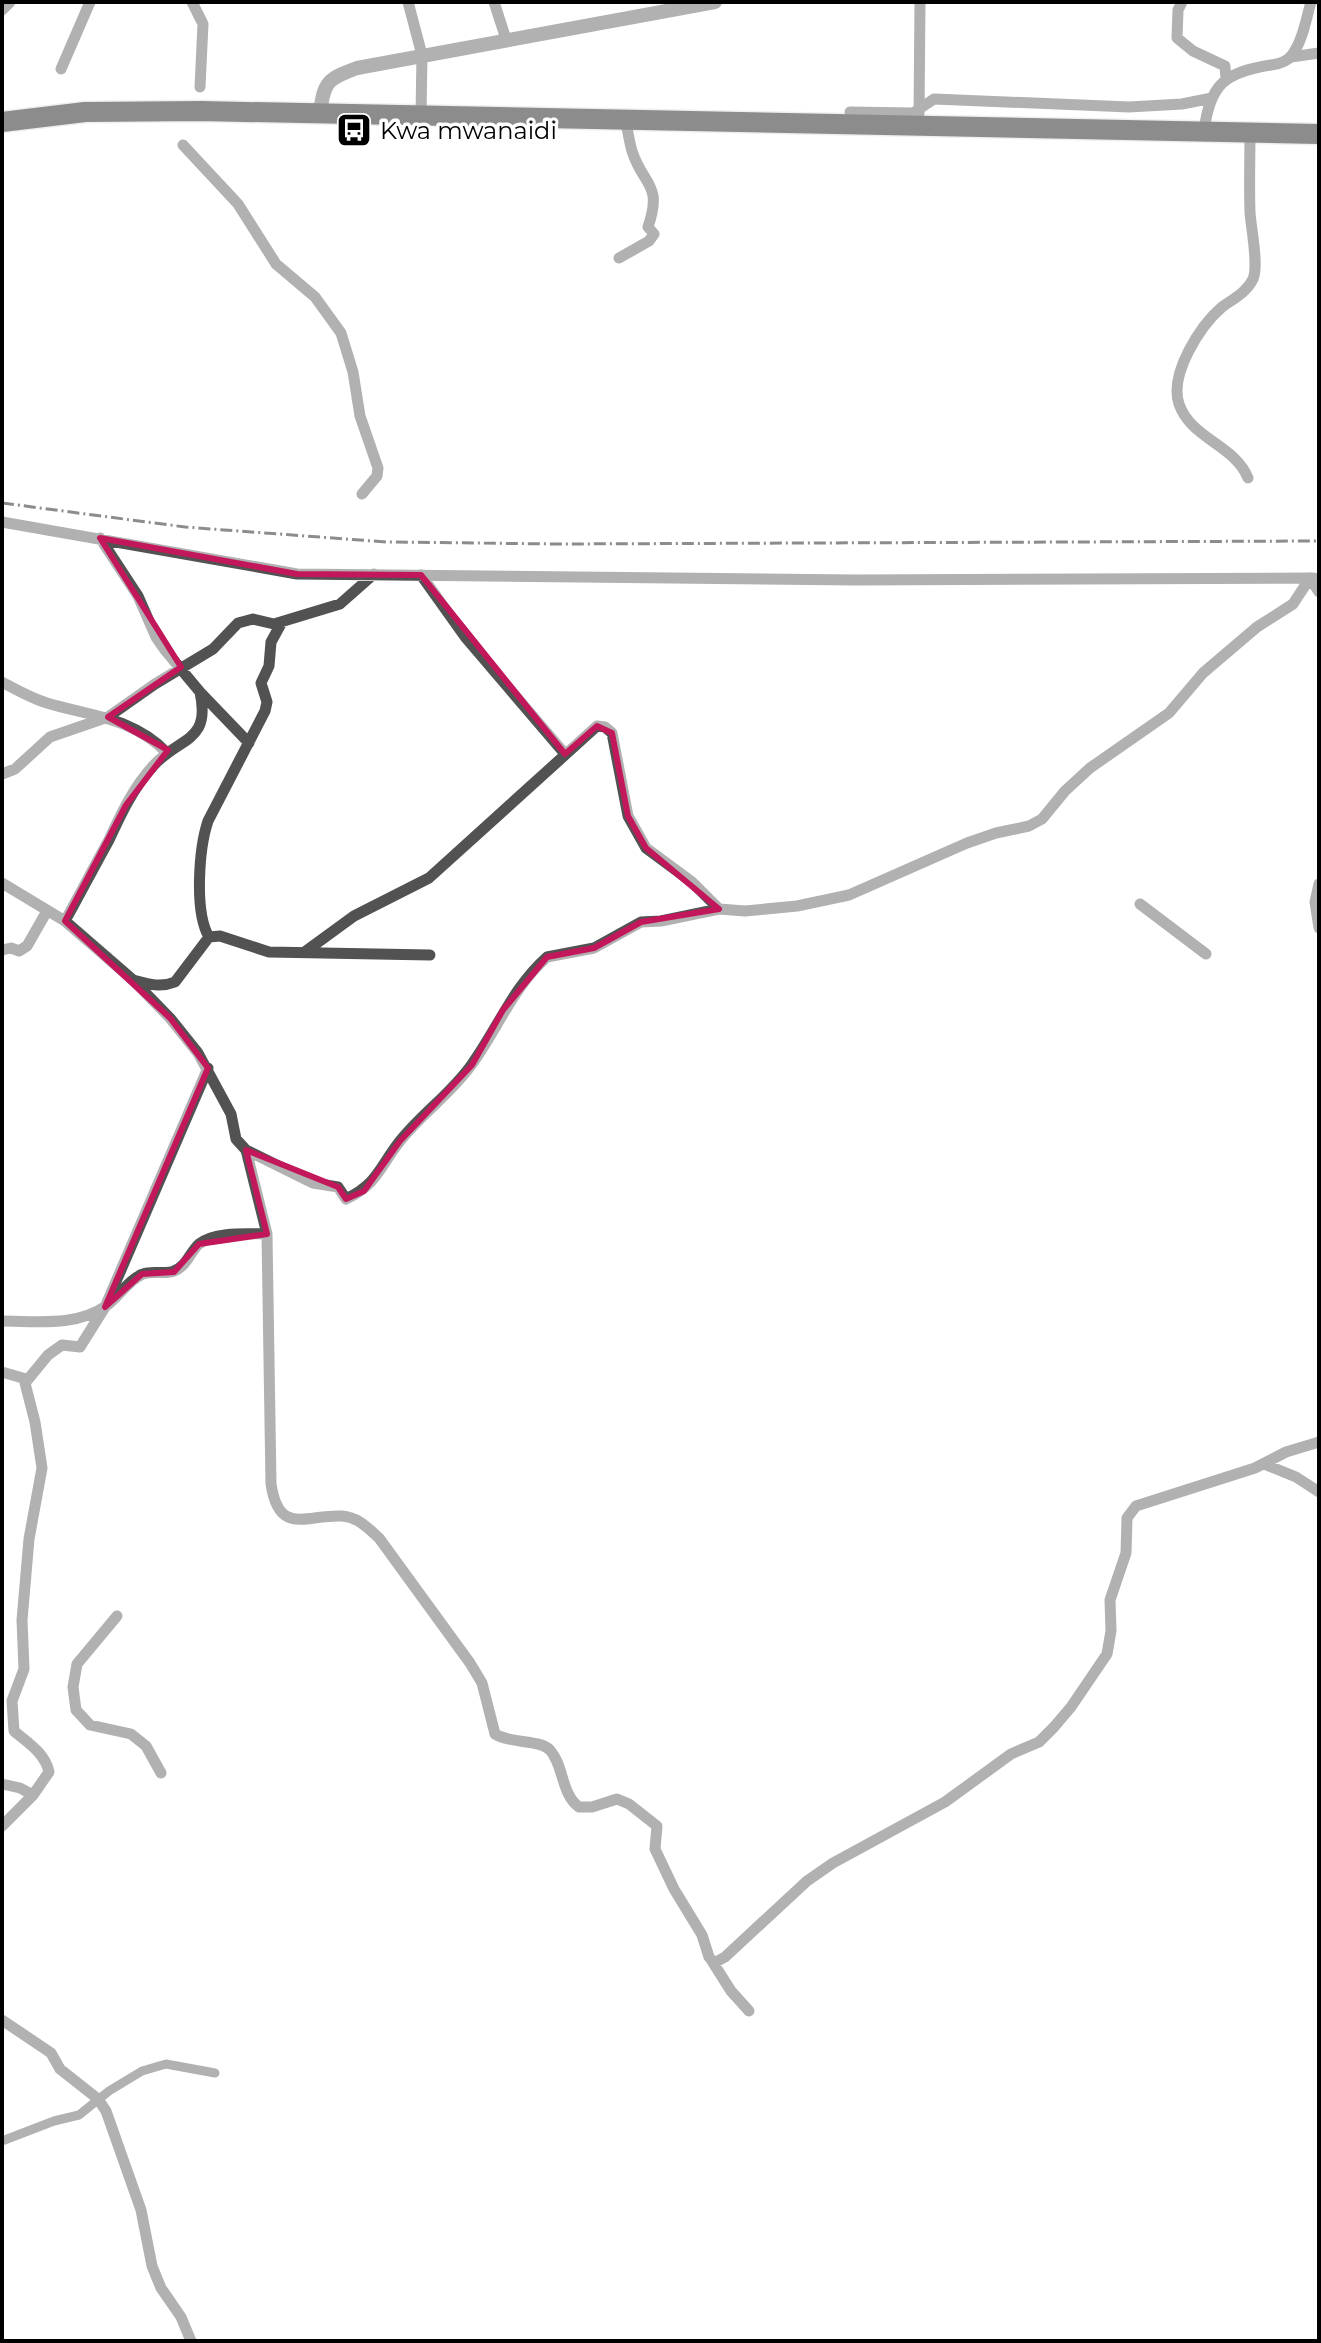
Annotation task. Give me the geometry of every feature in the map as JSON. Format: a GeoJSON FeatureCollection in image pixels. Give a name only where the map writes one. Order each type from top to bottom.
{"type":"FeatureCollection","features":[{"type":"Feature","properties":{"kind":"highway"},"geometry":{"type":"LineString","coordinates":[[2,122],[85,112],[141,110],[625,120],[917,118],[1319,134]]}},
{"type":"Feature","properties":{"kind":"street"},"geometry":{"type":"LineString","coordinates":[[2,10],[10,2]]}},
{"type":"Feature","properties":{"kind":"street"},"geometry":{"type":"LineString","coordinates":[[61,69],[90,2]]}},
{"type":"Feature","properties":{"kind":"street"},"geometry":{"type":"LineString","coordinates":[[192,2],[203,24],[200,87]]}},
{"type":"Feature","properties":{"kind":"street"},"geometry":{"type":"LineString","coordinates":[[408,2],[422,55],[421,115]]}},
{"type":"Feature","properties":{"kind":"street"},"geometry":{"type":"LineString","coordinates":[[494,2],[506,39]]}},
{"type":"Feature","properties":{"kind":"street"},"geometry":{"type":"LineString","coordinates":[[320,113],[323,90],[330,80],[357,68],[715,2]]}},
{"type":"Feature","properties":{"kind":"street"},"geometry":{"type":"LineString","coordinates":[[917,118],[920,2]]}},
{"type":"Feature","properties":{"kind":"street"},"geometry":{"type":"LineString","coordinates":[[1182,2],[1178,10],[1177,38],[1193,51],[1225,66],[1226,79]]}},
{"type":"Feature","properties":{"kind":"street"},"geometry":{"type":"LineString","coordinates":[[1291,57],[1311,2],[1319,7]]}},
{"type":"Feature","properties":{"kind":"street"},"geometry":{"type":"LineString","coordinates":[[1204,131],[1212,98],[1226,79],[1244,69],[1319,53]]}},
{"type":"Feature","properties":{"kind":"street"},"geometry":{"type":"LineString","coordinates":[[917,118],[934,99],[1129,107],[1182,104],[1212,98]]}},
{"type":"Feature","properties":{"kind":"street"},"geometry":{"type":"LineString","coordinates":[[850,112],[913,113],[917,118]]}},
{"type":"Feature","properties":{"kind":"street"},"geometry":{"type":"LineString","coordinates":[[619,258],[640,247],[654,234],[648,227],[655,206],[652,188],[632,151],[625,120]]}},
{"type":"Feature","properties":{"kind":"street"},"geometry":{"type":"LineString","coordinates":[[1248,478],[1239,462],[1198,432],[1189,421],[1179,404],[1176,387],[1180,369],[1202,331],[1221,308],[1248,287],[1255,276],[1250,211],[1250,132]]}},
{"type":"Feature","properties":{"kind":"street"},"geometry":{"type":"LineString","coordinates":[[183,145],[232,197],[276,264],[315,297],[341,333],[353,372],[360,416],[378,468],[377,476],[362,494]]}},
{"type":"Feature","properties":{"kind":"street"},"geometry":{"type":"LineString","coordinates":[[2,522],[297,574],[856,580],[1314,578]]}},
{"type":"Feature","properties":{"kind":"street"},"geometry":{"type":"LineString","coordinates":[[100,538],[138,596],[156,637],[200,692],[249,743]]}},
{"type":"Feature","properties":{"kind":"street"},"geometry":{"type":"LineString","coordinates":[[2,774],[15,769],[50,737],[108,717],[213,649],[238,623],[253,619],[270,625],[340,604],[374,574]]}},
{"type":"Feature","properties":{"kind":"street"},"geometry":{"type":"LineString","coordinates":[[421,575],[466,638],[565,754]]}},
{"type":"Feature","properties":{"kind":"street"},"geometry":{"type":"LineString","coordinates":[[1314,578],[1319,592]]}},
{"type":"Feature","properties":{"kind":"street"},"geometry":{"type":"LineString","coordinates":[[2,883],[65,921],[133,980],[170,1018],[208,1068],[231,1114],[236,1139],[246,1150],[313,1183],[338,1187],[346,1199],[364,1191],[400,1141],[458,1082],[472,1065],[503,1010],[547,957],[594,948],[641,922],[719,909],[745,911],[797,906],[849,895],[967,843],[1029,826],[1042,819],[1065,791],[1090,768],[1169,713],[1203,673],[1257,627],[1293,604],[1314,578]]}},
{"type":"Feature","properties":{"kind":"street"},"geometry":{"type":"LineString","coordinates":[[209,937],[204,928],[200,903],[203,837],[208,821],[267,706],[261,683],[269,666],[271,642],[282,622]]}},
{"type":"Feature","properties":{"kind":"street"},"geometry":{"type":"LineString","coordinates":[[2,682],[44,702],[108,717],[146,735],[166,752]]}},
{"type":"Feature","properties":{"kind":"street"},"geometry":{"type":"LineString","coordinates":[[65,921],[140,782],[166,752],[190,737],[203,722],[200,692]]}},
{"type":"Feature","properties":{"kind":"street"},"geometry":{"type":"LineString","coordinates":[[306,951],[354,916],[429,878],[597,726],[605,727],[612,733],[628,816],[646,848],[692,882],[719,909]]}},
{"type":"Feature","properties":{"kind":"street"},"geometry":{"type":"LineString","coordinates":[[1319,884],[1315,902],[1319,928]]}},
{"type":"Feature","properties":{"kind":"street"},"geometry":{"type":"LineString","coordinates":[[1140,904],[1206,954]]}},
{"type":"Feature","properties":{"kind":"street"},"geometry":{"type":"LineString","coordinates":[[2,950],[11,948],[19,951],[27,946],[47,911]]}},
{"type":"Feature","properties":{"kind":"street"},"geometry":{"type":"LineString","coordinates":[[133,980],[155,985],[175,982],[209,937],[220,936],[269,952],[430,955]]}},
{"type":"Feature","properties":{"kind":"street"},"geometry":{"type":"LineString","coordinates":[[2,1826],[33,1795],[49,1772],[35,1746],[14,1731],[11,1707],[24,1669],[22,1620],[29,1539],[42,1468],[26,1379],[62,1345],[80,1347],[105,1307],[208,1068]]}},
{"type":"Feature","properties":{"kind":"street"},"geometry":{"type":"LineString","coordinates":[[246,1150],[267,1234],[271,1484],[279,1511],[291,1519],[307,1521],[345,1516],[361,1521],[379,1538],[470,1663],[482,1683],[495,1734],[519,1743],[546,1747],[553,1755],[570,1796],[579,1807],[592,1807],[617,1799],[629,1804],[657,1826],[655,1849],[674,1889],[702,1935],[712,1961],[731,1991],[749,2011]]}},
{"type":"Feature","properties":{"kind":"street"},"geometry":{"type":"LineString","coordinates":[[2,1321],[62,1321],[105,1307],[142,1274],[174,1272],[188,1261],[199,1244],[213,1238],[267,1234]]}},
{"type":"Feature","properties":{"kind":"street"},"geometry":{"type":"LineString","coordinates":[[2,1372],[26,1379]]}},
{"type":"Feature","properties":{"kind":"street"},"geometry":{"type":"LineString","coordinates":[[712,1961],[720,1961],[807,1881],[833,1863],[945,1802],[1011,1754],[1039,1742],[1071,1707],[1107,1654],[1111,1631],[1110,1600],[1126,1553],[1125,1525],[1132,1510],[1142,1503],[1264,1464],[1286,1452],[1319,1442]]}},
{"type":"Feature","properties":{"kind":"street"},"geometry":{"type":"LineString","coordinates":[[1264,1464],[1296,1477],[1319,1492]]}},
{"type":"Feature","properties":{"kind":"street"},"geometry":{"type":"LineString","coordinates":[[117,1616],[77,1664],[73,1687],[76,1710],[90,1725],[131,1734],[146,1746],[161,1773]]}},
{"type":"Feature","properties":{"kind":"street"},"geometry":{"type":"LineString","coordinates":[[2,1784],[33,1795]]}},
{"type":"Feature","properties":{"kind":"street"},"geometry":{"type":"LineString","coordinates":[[2,2020],[51,2053],[60,2069],[98,2099],[106,2111],[141,2210],[152,2266],[191,2341]]}},
{"type":"Feature","properties":{"kind":"street"},"geometry":{"type":"LineString","coordinates":[[2,2141],[79,2115],[109,2091],[142,2071],[166,2064],[215,2073]]}},
{"type":"Feature","properties":{"kind":"highlighted area"},"geometry":{"type":"Polygon","coordinates":[[[100,538],[297,574],[421,575],[565,754],[597,726],[612,733],[628,816],[646,848],[719,909],[641,922],[594,948],[547,957],[503,1010],[472,1065],[400,1141],[364,1191],[346,1199],[338,1187],[246,1150],[267,1234],[199,1244],[174,1272],[142,1274],[105,1307],[208,1068],[170,1018],[65,921],[126,805],[168,750],[108,717],[181,667],[100,538]]]}},
{"type":"Feature","properties":{"kind":"railway"},"geometry":{"type":"LineString","coordinates":[[2,503],[185,527],[386,542],[1319,541]]}},
{"type":"Feature","properties":{"kind":"place","name":"Kwa mwanaidi"},"geometry":{"type":"Point","coordinates":[354,130]}}]}
